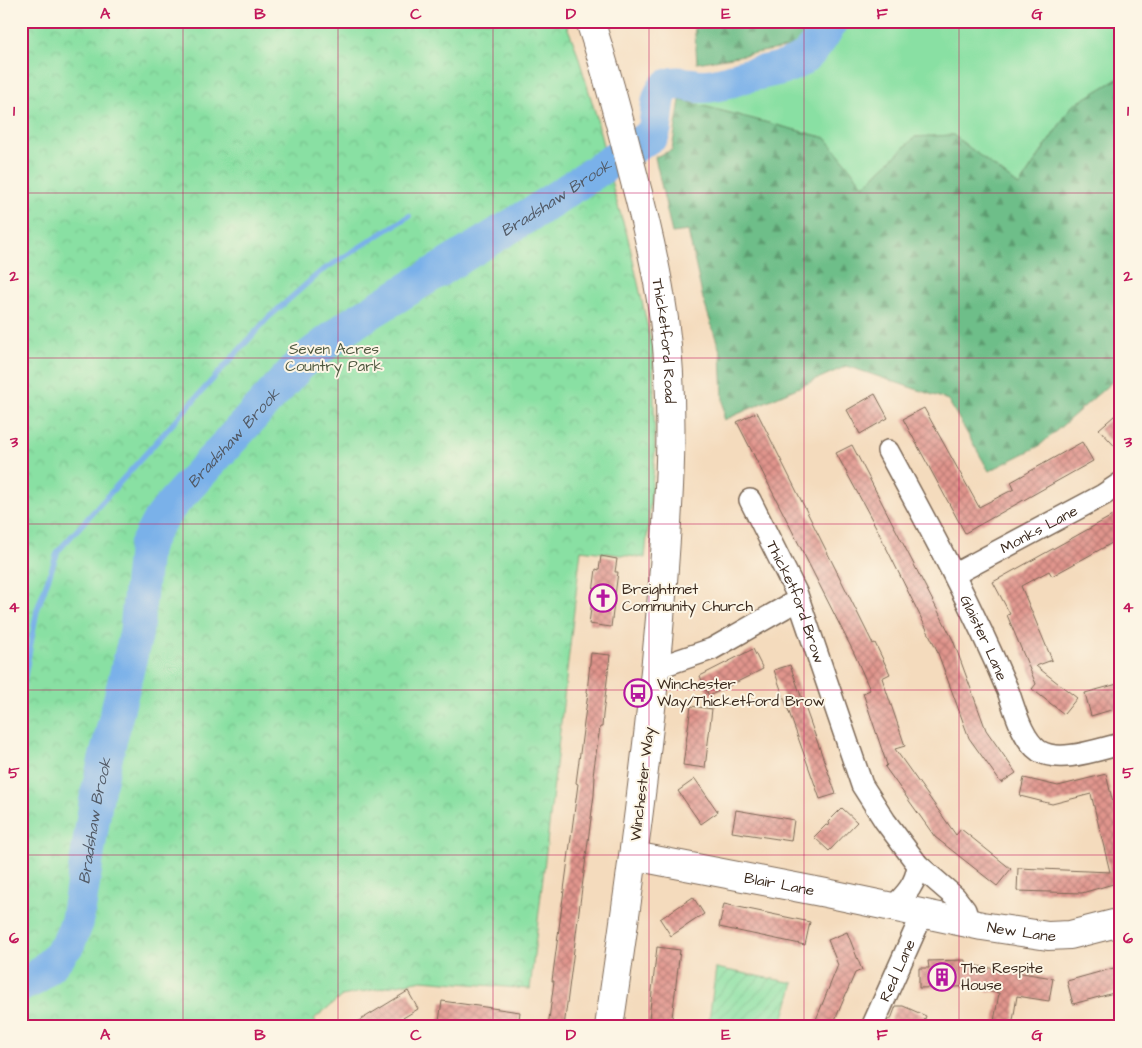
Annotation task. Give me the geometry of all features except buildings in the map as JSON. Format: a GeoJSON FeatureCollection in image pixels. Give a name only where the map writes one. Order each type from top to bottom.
{"type":"FeatureCollection","features":[{"type":"Feature","properties":{"kind":"street","name":"Thicketford Road"},"geometry":{"type":"LineString","coordinates":[[590,21],[610,79],[652,246],[664,321],[671,433],[666,545],[656,668]]}},
{"type":"Feature","properties":{"kind":"street","name":"Glaister Lane"},"geometry":{"type":"LineString","coordinates":[[888,451],[955,574],[990,649],[1027,738],[1040,751],[1072,756],[1121,744]]}},
{"type":"Feature","properties":{"kind":"street","name":"Monks Lane"},"geometry":{"type":"LineString","coordinates":[[955,574],[1103,495],[1121,483]]}},
{"type":"Feature","properties":{"kind":"street","name":"Thicketford Brow"},"geometry":{"type":"LineString","coordinates":[[750,500],[798,600],[862,785],[918,865],[955,898],[965,910],[969,922]]}},
{"type":"Feature","properties":{"kind":"street"},"geometry":{"type":"LineString","coordinates":[[656,668],[712,649],[798,600]]}},
{"type":"Feature","properties":{"kind":"street","name":"Winchester Way"},"geometry":{"type":"LineString","coordinates":[[609,1027],[634,856],[656,668]]}},
{"type":"Feature","properties":{"kind":"street","name":"Blair Lane"},"geometry":{"type":"LineString","coordinates":[[634,856],[923,913]]}},
{"type":"Feature","properties":{"kind":"street"},"geometry":{"type":"LineString","coordinates":[[894,906],[910,890],[917,876],[918,865]]}},
{"type":"Feature","properties":{"kind":"street","name":"New Lane"},"geometry":{"type":"LineString","coordinates":[[923,913],[1048,936],[1070,935],[1121,922]]}},
{"type":"Feature","properties":{"kind":"street","name":"Red Lane"},"geometry":{"type":"LineString","coordinates":[[872,1027],[923,913]]}},
{"type":"Feature","properties":{"kind":"green space","name":"Seven Acres Country Park"},"geometry":{"type":"Polygon","coordinates":[[[21,21],[565,21],[576,49],[596,115],[614,193],[628,238],[653,351],[655,454],[645,558],[581,550],[530,989],[422,980],[342,996],[314,1019],[318,1027],[21,1027],[21,21]]]}},
{"type":"Feature","properties":{"kind":"green space"},"geometry":{"type":"Polygon","coordinates":[[[694,21],[817,21],[808,44],[697,63],[694,21]]]}},
{"type":"Feature","properties":{"kind":"green space"},"geometry":{"type":"Polygon","coordinates":[[[844,21],[1121,21],[1121,77],[1072,106],[1019,186],[953,135],[915,137],[864,186],[826,138],[680,100],[792,80],[828,48],[844,21]]]}},
{"type":"Feature","properties":{"kind":"green space"},"geometry":{"type":"Polygon","coordinates":[[[1121,77],[1121,374],[1039,446],[989,471],[948,400],[847,366],[724,420],[721,354],[703,299],[688,231],[672,233],[655,157],[672,150],[680,100],[826,138],[864,186],[915,137],[953,135],[1019,186],[1072,106],[1121,77]]]}},
{"type":"Feature","properties":{"kind":"green space"},"geometry":{"type":"Polygon","coordinates":[[[716,968],[794,983],[781,1027],[708,1027],[716,968]]]}},
{"type":"Feature","properties":{"kind":"waterway","name":"Bradshaw Brook"},"geometry":{"type":"LineString","coordinates":[[21,985],[34,979],[54,961],[68,944],[77,922],[97,794],[136,634],[145,547],[157,524],[172,504],[302,362],[350,325],[534,212],[653,134],[658,102],[662,91],[666,87],[675,84],[709,86],[787,66],[797,62],[814,48],[831,21]]}},
{"type":"Feature","properties":{"kind":"waterway"},"geometry":{"type":"LineString","coordinates":[[21,697],[37,610],[58,551],[268,318],[320,272],[409,216]]}},
{"type":"Feature","properties":{"kind":"place","name":"Breightmet Community Church"},"geometry":{"type":"Point","coordinates":[603,598]}},
{"type":"Feature","properties":{"kind":"place","name":"Winchester Way/Thicketford Brow"},"geometry":{"type":"Point","coordinates":[638,693]}},
{"type":"Feature","properties":{"kind":"place","name":"The Respite House"},"geometry":{"type":"Point","coordinates":[942,977]}}]}
